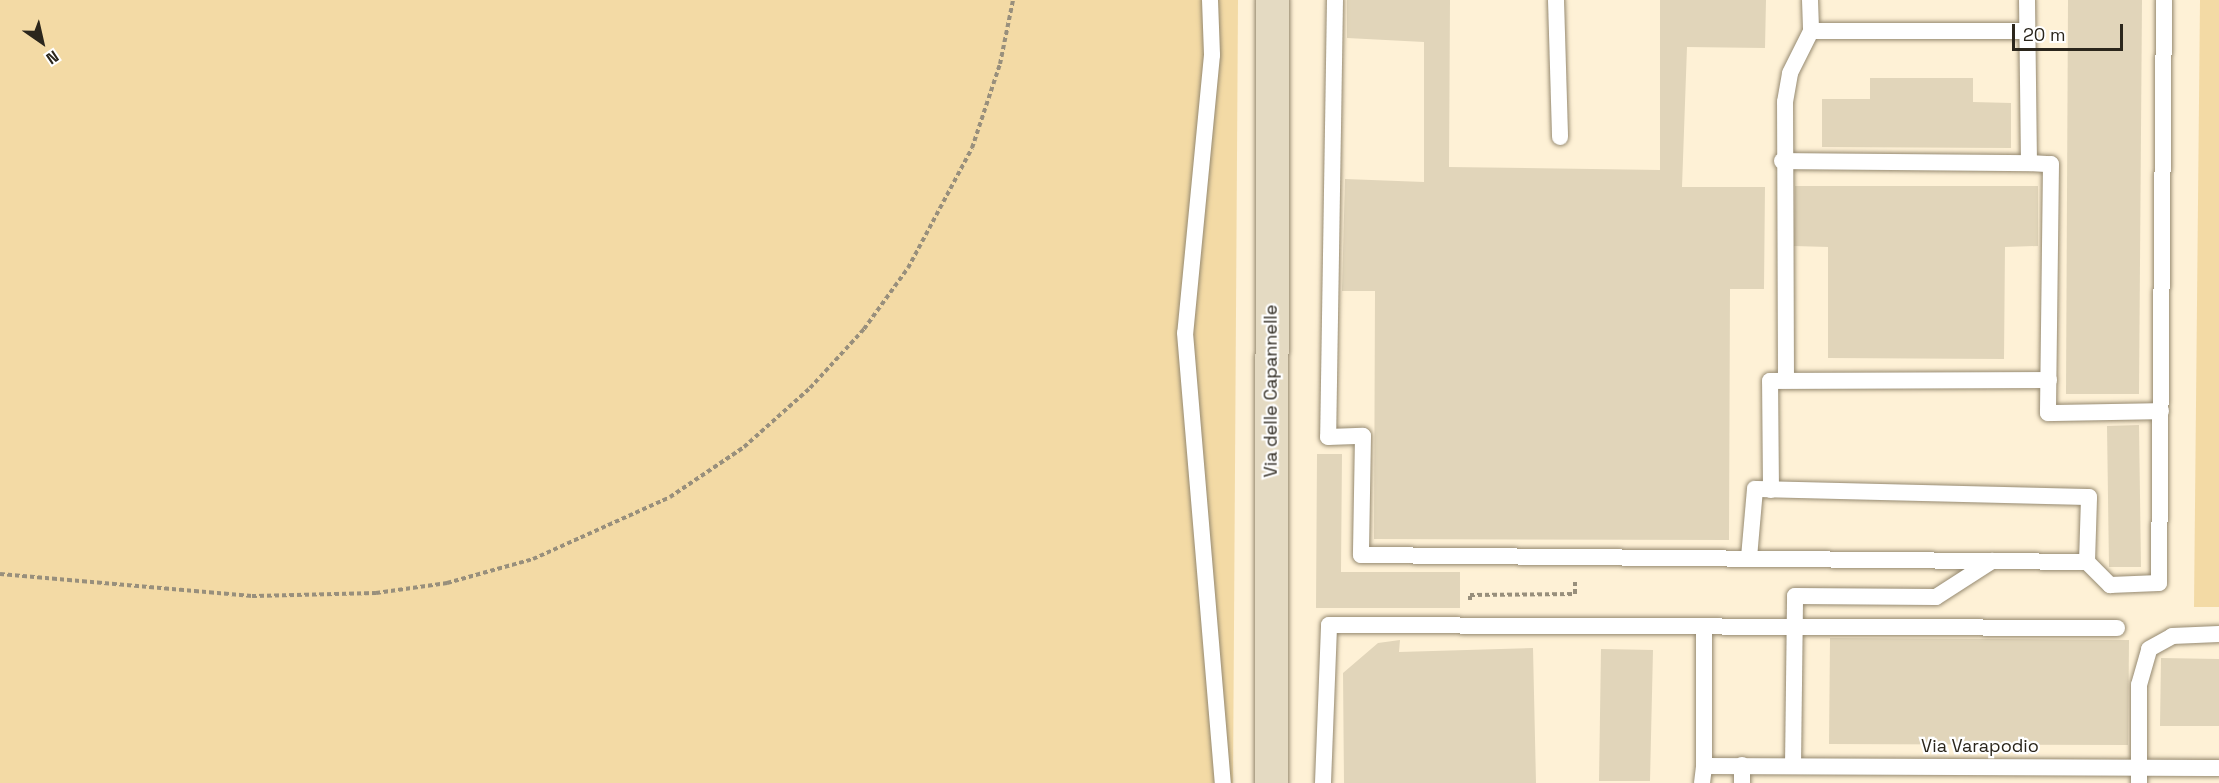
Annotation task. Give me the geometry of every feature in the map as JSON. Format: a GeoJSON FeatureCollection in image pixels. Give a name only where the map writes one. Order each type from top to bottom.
{"type":"FeatureCollection","features":[{"type":"Feature","properties":{"kind":"street","name":"Via delle Capannelle"},"geometry":{"type":"LineString","coordinates":[[1271,783],[1272,0]]}},
{"type":"Feature","properties":{"kind":"lane"},"geometry":{"type":"LineString","coordinates":[[1210,0],[1212,55],[1185,333],[1223,783]]}},
{"type":"Feature","properties":{"kind":"lane"},"geometry":{"type":"LineString","coordinates":[[1335,0],[1328,437],[1363,436],[1361,555],[2087,562],[2110,585],[2159,583],[2164,0]]}},
{"type":"Feature","properties":{"kind":"lane"},"geometry":{"type":"LineString","coordinates":[[1556,0],[1560,137]]}},
{"type":"Feature","properties":{"kind":"lane"},"geometry":{"type":"LineString","coordinates":[[1786,380],[1782,161],[1788,80],[1811,31],[1810,0]]}},
{"type":"Feature","properties":{"kind":"lane"},"geometry":{"type":"LineString","coordinates":[[2027,0],[2025,31],[2029,163]]}},
{"type":"Feature","properties":{"kind":"lane"},"geometry":{"type":"LineString","coordinates":[[1811,31],[2025,31]]}},
{"type":"Feature","properties":{"kind":"lane"},"geometry":{"type":"LineString","coordinates":[[1782,161],[2051,164],[2048,413],[2161,411]]}},
{"type":"Feature","properties":{"kind":"lane"},"geometry":{"type":"LineString","coordinates":[[1772,490],[1770,381],[2049,380]]}},
{"type":"Feature","properties":{"kind":"lane"},"geometry":{"type":"LineString","coordinates":[[1749,558],[1755,489],[2089,497],[2087,562]]}},
{"type":"Feature","properties":{"kind":"lane"},"geometry":{"type":"LineString","coordinates":[[1793,765],[1795,596],[1936,597],[1992,561]]}},
{"type":"Feature","properties":{"kind":"lane"},"geometry":{"type":"LineString","coordinates":[[1323,783],[1329,625],[1704,629],[2117,628]]}},
{"type":"Feature","properties":{"kind":"lane"},"geometry":{"type":"LineString","coordinates":[[1702,783],[1704,629]]}},
{"type":"Feature","properties":{"kind":"lane"},"geometry":{"type":"LineString","coordinates":[[2139,783],[2141,670],[2155,643],[2182,634],[2219,634]]}},
{"type":"Feature","properties":{"kind":"lane"},"geometry":{"type":"LineString","coordinates":[[1742,765],[1742,783]]}},
{"type":"Feature","properties":{"kind":"lane","name":"Via Varapodio"},"geometry":{"type":"LineString","coordinates":[[1704,766],[2219,768]]}},
{"type":"Feature","properties":{"kind":"path"},"geometry":{"type":"LineString","coordinates":[[0,574],[252,596],[376,593],[447,583],[533,560],[670,498],[744,447],[810,388],[864,329],[908,268],[972,148],[1000,64],[1013,0]]}},
{"type":"Feature","properties":{"kind":"path"},"geometry":{"type":"LineString","coordinates":[[1470,595],[1575,594]]}},
{"type":"Feature","properties":{"kind":"shaded area"},"geometry":{"type":"Polygon","coordinates":[[[0,0],[1238,0],[1233,783],[0,783],[0,0]]]}},
{"type":"Feature","properties":{"kind":"shaded area"},"geometry":{"type":"Polygon","coordinates":[[[2200,0],[2219,0],[2219,607],[2194,607],[2200,0]]]}},
{"type":"Feature","properties":{"kind":"building"},"geometry":{"type":"Polygon","coordinates":[[[1347,0],[1450,0],[1449,167],[1660,170],[1660,0],[1766,0],[1765,48],[1687,47],[1682,187],[1765,187],[1764,289],[1730,289],[1729,540],[1374,539],[1375,291],[1342,291],[1345,179],[1424,182],[1424,42],[1347,38],[1347,0]]]}},
{"type":"Feature","properties":{"kind":"building"},"geometry":{"type":"Polygon","coordinates":[[[2068,0],[2142,0],[2139,394],[2066,394],[2068,0]]]}},
{"type":"Feature","properties":{"kind":"building"},"geometry":{"type":"Polygon","coordinates":[[[1870,78],[1973,78],[1973,102],[2011,103],[2011,148],[1822,147],[1822,99],[1870,99],[1870,78]]]}},
{"type":"Feature","properties":{"kind":"building"},"geometry":{"type":"Polygon","coordinates":[[[1795,186],[2038,186],[2038,246],[2005,247],[2004,359],[1828,358],[1828,247],[1794,246],[1795,186]]]}},
{"type":"Feature","properties":{"kind":"building"},"geometry":{"type":"Polygon","coordinates":[[[2139,425],[2141,567],[2109,567],[2107,426],[2139,425]]]}},
{"type":"Feature","properties":{"kind":"building"},"geometry":{"type":"Polygon","coordinates":[[[1317,454],[1342,454],[1341,572],[1460,572],[1460,608],[1316,608],[1317,454]]]}},
{"type":"Feature","properties":{"kind":"building"},"geometry":{"type":"Polygon","coordinates":[[[1830,638],[2129,640],[2128,745],[1829,744],[1830,638]]]}},
{"type":"Feature","properties":{"kind":"building"},"geometry":{"type":"Polygon","coordinates":[[[1400,640],[1399,652],[1533,648],[1536,783],[1344,783],[1343,673],[1378,643],[1400,640]]]}},
{"type":"Feature","properties":{"kind":"building"},"geometry":{"type":"Polygon","coordinates":[[[1601,649],[1653,650],[1650,781],[1599,781],[1601,649]]]}},
{"type":"Feature","properties":{"kind":"building"},"geometry":{"type":"Polygon","coordinates":[[[2161,658],[2219,659],[2219,726],[2160,726],[2161,658]]]}}]}
